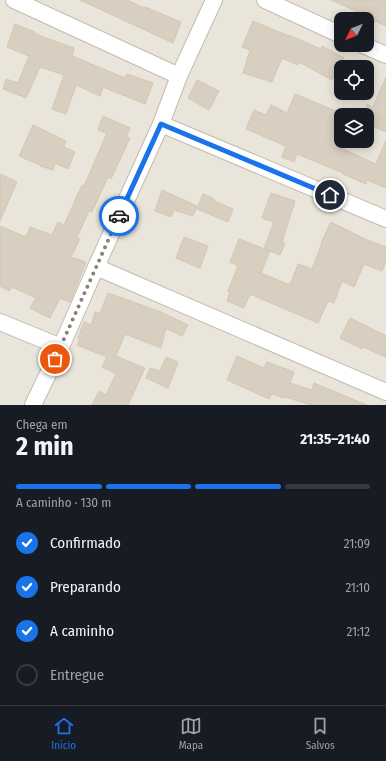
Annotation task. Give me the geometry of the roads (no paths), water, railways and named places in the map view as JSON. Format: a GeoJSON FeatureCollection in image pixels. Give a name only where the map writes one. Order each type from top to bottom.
{"type":"FeatureCollection","features":[{"type":"Feature","properties":{"kind":"street"},"geometry":{"type":"LineString","coordinates":[[14,0],[179,76]]}},
{"type":"Feature","properties":{"kind":"street"},"geometry":{"type":"LineString","coordinates":[[33,405],[61,347],[161,124],[179,76],[214,0]]}},
{"type":"Feature","properties":{"kind":"street"},"geometry":{"type":"LineString","coordinates":[[265,0],[334,32]]}},
{"type":"Feature","properties":{"kind":"street"},"geometry":{"type":"LineString","coordinates":[[374,50],[386,56]]}},
{"type":"Feature","properties":{"kind":"street"},"geometry":{"type":"LineString","coordinates":[[161,124],[386,219]]}},
{"type":"Feature","properties":{"kind":"street"},"geometry":{"type":"LineString","coordinates":[[96,267],[386,392]]}},
{"type":"Feature","properties":{"kind":"street"},"geometry":{"type":"LineString","coordinates":[[0,322],[61,347]]}}]}
